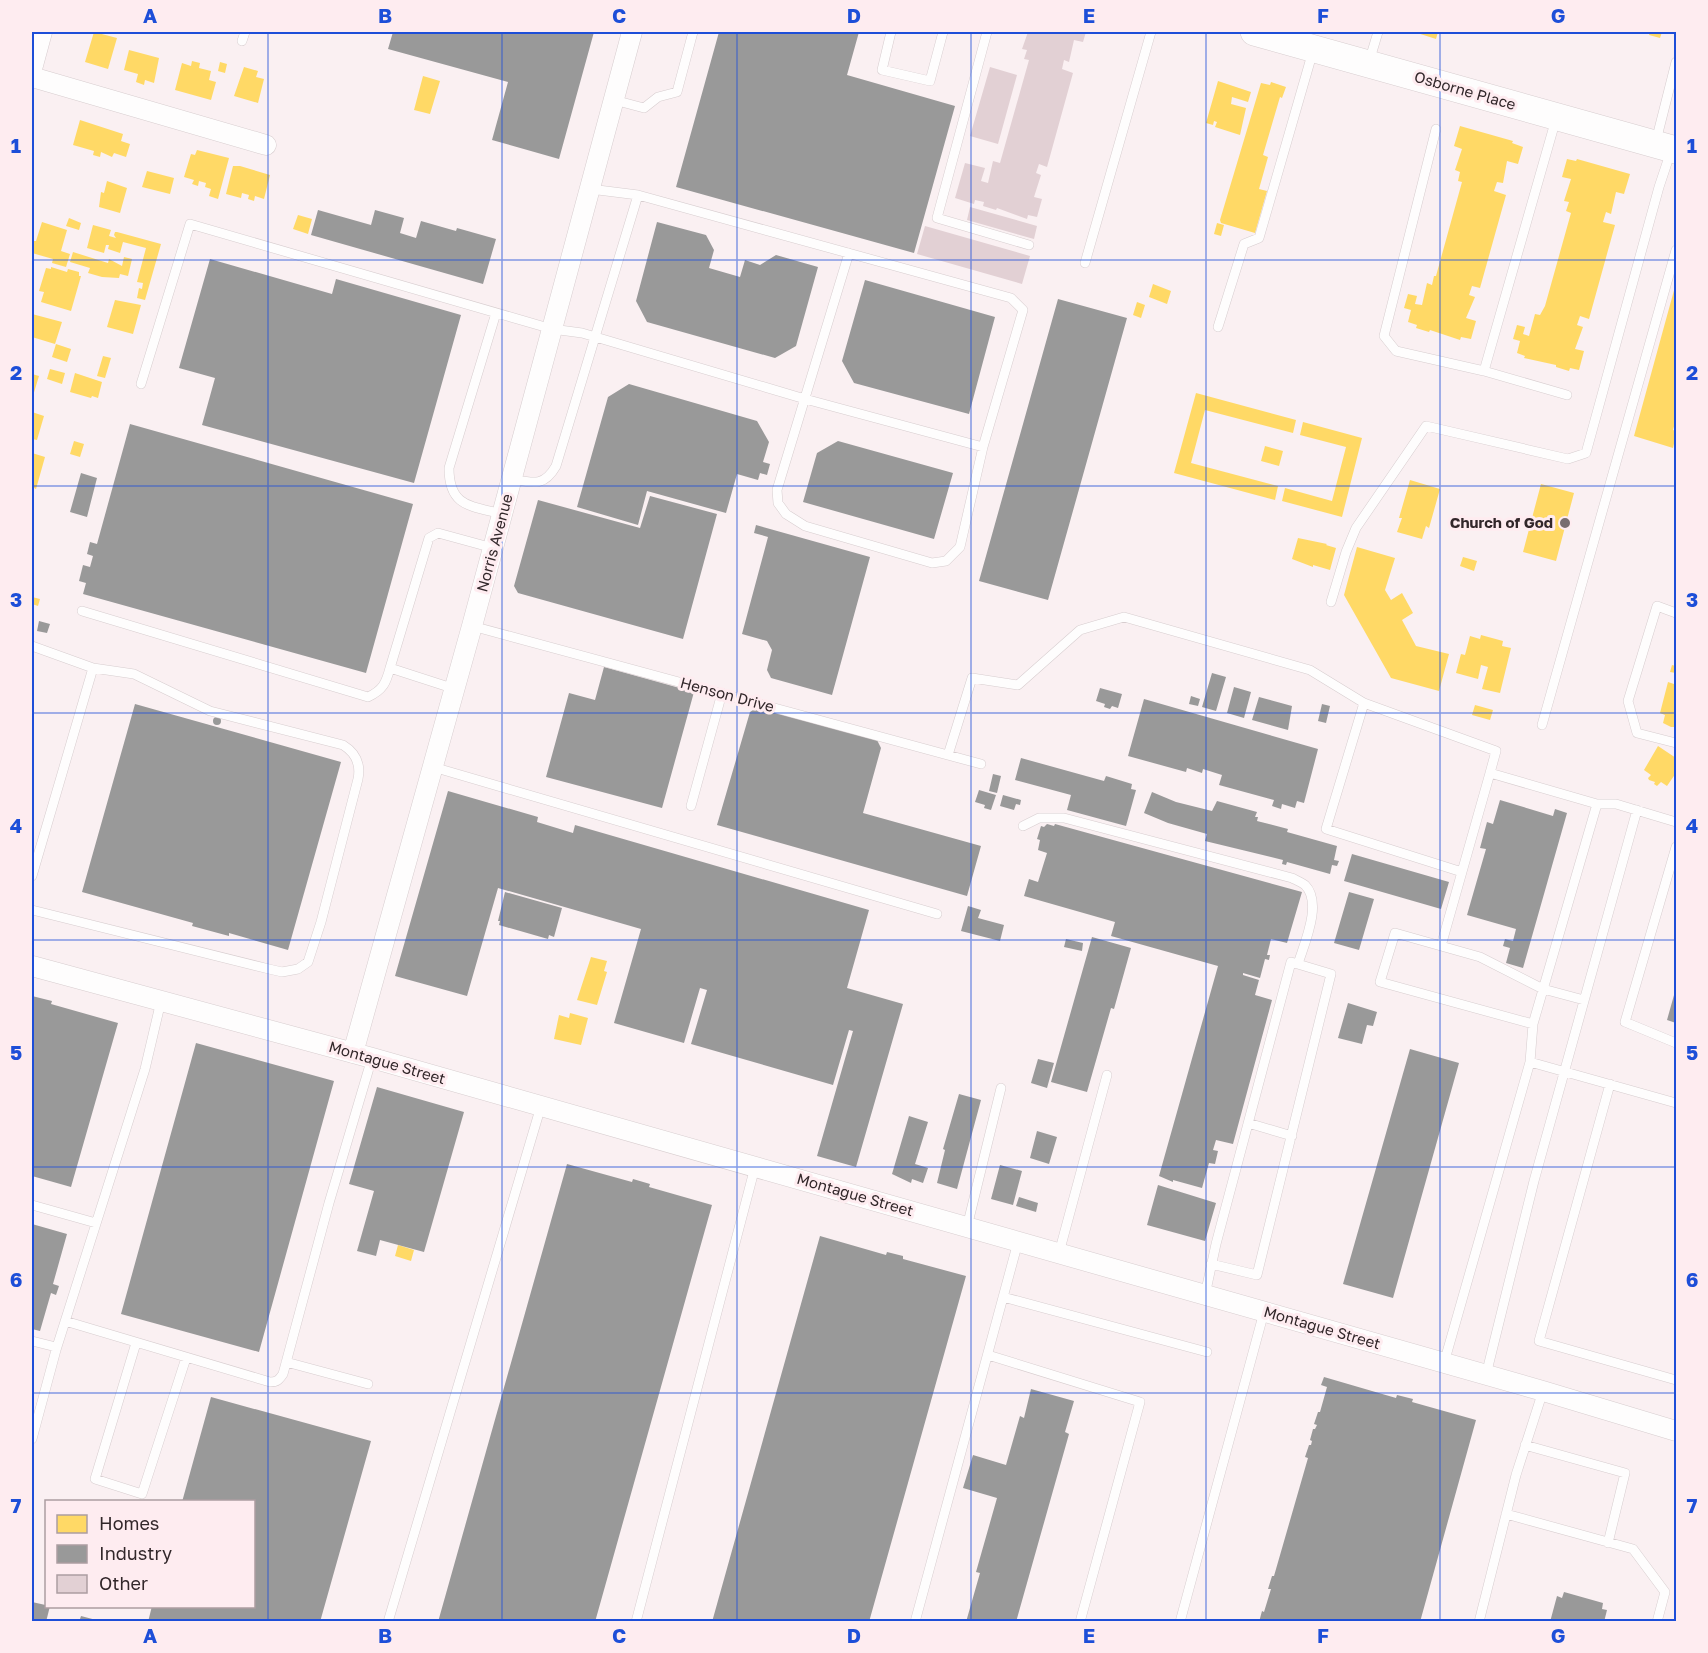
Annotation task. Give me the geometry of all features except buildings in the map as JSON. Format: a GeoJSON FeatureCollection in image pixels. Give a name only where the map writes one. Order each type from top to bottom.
{"type":"FeatureCollection","features":[{"type":"Feature","properties":{"kind":"street"},"geometry":{"type":"LineString","coordinates":[[32,69],[42,32]]}},
{"type":"Feature","properties":{"kind":"street","name":"Norris Avenue"},"geometry":{"type":"LineString","coordinates":[[362,1055],[433,767],[633,32]]}},
{"type":"Feature","properties":{"kind":"street","name":"Osborne Place"},"geometry":{"type":"LineString","coordinates":[[1254,32],[1668,148]]}},
{"type":"Feature","properties":{"kind":"street"},"geometry":{"type":"LineString","coordinates":[[32,77],[266,145]]}},
{"type":"Feature","properties":{"kind":"street","name":"Montague Street"},"geometry":{"type":"LineString","coordinates":[[32,966],[362,1055],[1264,1311],[1677,1431]]}},
{"type":"Feature","properties":{"kind":"lane"},"geometry":{"type":"LineString","coordinates":[[614,100],[644,108],[658,97],[677,92],[693,32]]}},
{"type":"Feature","properties":{"kind":"lane"},"geometry":{"type":"LineString","coordinates":[[891,32],[882,70],[930,81],[943,32]]}},
{"type":"Feature","properties":{"kind":"lane"},"geometry":{"type":"LineString","coordinates":[[987,32],[937,218],[1029,245]]}},
{"type":"Feature","properties":{"kind":"lane"},"geometry":{"type":"LineString","coordinates":[[1085,263],[1151,32]]}},
{"type":"Feature","properties":{"kind":"lane"},"geometry":{"type":"LineString","coordinates":[[1369,64],[1378,32]]}},
{"type":"Feature","properties":{"kind":"lane"},"geometry":{"type":"LineString","coordinates":[[1218,327],[1244,244],[1259,238],[1314,49]]}},
{"type":"Feature","properties":{"kind":"lane"},"geometry":{"type":"LineString","coordinates":[[1331,602],[1356,528],[1426,426],[1568,459],[1586,453],[1659,187],[1668,148],[1677,62]]}},
{"type":"Feature","properties":{"kind":"lane"},"geometry":{"type":"LineString","coordinates":[[1484,371],[1557,117]]}},
{"type":"Feature","properties":{"kind":"lane"},"geometry":{"type":"LineString","coordinates":[[1436,129],[1384,336],[1396,351],[1484,371],[1567,395]]}},
{"type":"Feature","properties":{"kind":"lane"},"geometry":{"type":"LineString","coordinates":[[590,189],[638,195],[849,253],[1011,298],[1023,310],[983,447],[960,547],[946,561],[932,563],[805,526],[786,514],[778,503],[777,490],[849,253]]}},
{"type":"Feature","properties":{"kind":"lane"},"geometry":{"type":"LineString","coordinates":[[512,478],[531,483],[542,481],[550,476],[556,466],[638,195]]}},
{"type":"Feature","properties":{"kind":"lane"},"geometry":{"type":"LineString","coordinates":[[141,384],[190,224],[552,329],[582,333],[805,399],[983,447]]}},
{"type":"Feature","properties":{"kind":"lane"},"geometry":{"type":"LineString","coordinates":[[1542,725],[1677,250]]}},
{"type":"Feature","properties":{"kind":"lane"},"geometry":{"type":"LineString","coordinates":[[496,313],[449,468],[449,485],[458,498],[468,505],[502,514]]}},
{"type":"Feature","properties":{"kind":"lane"},"geometry":{"type":"LineString","coordinates":[[82,611],[368,697],[385,686],[429,538],[438,533],[493,548]]}},
{"type":"Feature","properties":{"kind":"lane"},"geometry":{"type":"LineString","coordinates":[[1677,613],[1657,606],[1628,700],[1637,733],[1677,743]]}},
{"type":"Feature","properties":{"kind":"lane"},"geometry":{"type":"LineString","coordinates":[[948,755],[972,678],[1018,685],[1080,630],[1124,617],[1310,670],[1364,703],[1496,751],[1441,946]]}},
{"type":"Feature","properties":{"kind":"lane","name":"Henson Drive"},"geometry":{"type":"LineString","coordinates":[[472,626],[981,764]]}},
{"type":"Feature","properties":{"kind":"lane"},"geometry":{"type":"LineString","coordinates":[[32,646],[93,669],[134,674],[210,711],[343,745],[353,753],[360,769],[321,922],[308,962],[298,969],[282,972],[32,910]]}},
{"type":"Feature","properties":{"kind":"lane"},"geometry":{"type":"LineString","coordinates":[[390,668],[455,689]]}},
{"type":"Feature","properties":{"kind":"lane"},"geometry":{"type":"LineString","coordinates":[[32,876],[93,669]]}},
{"type":"Feature","properties":{"kind":"lane"},"geometry":{"type":"LineString","coordinates":[[692,806],[722,693]]}},
{"type":"Feature","properties":{"kind":"lane"},"geometry":{"type":"LineString","coordinates":[[1364,703],[1326,829],[1462,872]]}},
{"type":"Feature","properties":{"kind":"lane"},"geometry":{"type":"LineString","coordinates":[[433,767],[937,914]]}},
{"type":"Feature","properties":{"kind":"lane"},"geometry":{"type":"LineString","coordinates":[[1490,773],[1598,804],[1616,804],[1677,822]]}},
{"type":"Feature","properties":{"kind":"lane"},"geometry":{"type":"LineString","coordinates":[[1444,1363],[1530,1062],[1533,1024],[1598,804]]}},
{"type":"Feature","properties":{"kind":"lane"},"geometry":{"type":"LineString","coordinates":[[1486,1375],[1534,1181],[1637,810]]}},
{"type":"Feature","properties":{"kind":"lane"},"geometry":{"type":"LineString","coordinates":[[1023,826],[1039,818],[1064,818],[1292,878],[1305,886],[1311,897],[1313,913],[1298,964]]}},
{"type":"Feature","properties":{"kind":"lane"},"geometry":{"type":"LineString","coordinates":[[1677,847],[1625,1022],[1677,1043]]}},
{"type":"Feature","properties":{"kind":"lane"},"geometry":{"type":"LineString","coordinates":[[1533,1024],[1380,982],[1395,933],[1480,957],[1543,989],[1584,1000]]}},
{"type":"Feature","properties":{"kind":"lane"},"geometry":{"type":"LineString","coordinates":[[1205,1295],[1210,1264],[1291,962],[1331,974],[1257,1275],[1210,1264]]}},
{"type":"Feature","properties":{"kind":"lane"},"geometry":{"type":"LineString","coordinates":[[32,1439],[56,1347],[145,1069],[161,1001]]}},
{"type":"Feature","properties":{"kind":"lane"},"geometry":{"type":"LineString","coordinates":[[65,1321],[275,1382],[283,1374],[329,1203],[362,1055]]}},
{"type":"Feature","properties":{"kind":"lane"},"geometry":{"type":"LineString","coordinates":[[1530,1062],[1677,1103]]}},
{"type":"Feature","properties":{"kind":"lane"},"geometry":{"type":"LineString","coordinates":[[1059,1253],[1107,1075]]}},
{"type":"Feature","properties":{"kind":"lane"},"geometry":{"type":"LineString","coordinates":[[1610,1084],[1539,1341],[1677,1380]]}},
{"type":"Feature","properties":{"kind":"lane"},"geometry":{"type":"LineString","coordinates":[[967,1227],[1001,1088]]}},
{"type":"Feature","properties":{"kind":"lane"},"geometry":{"type":"LineString","coordinates":[[388,1622],[541,1106]]}},
{"type":"Feature","properties":{"kind":"lane"},"geometry":{"type":"LineString","coordinates":[[1248,1123],[1292,1136]]}},
{"type":"Feature","properties":{"kind":"lane"},"geometry":{"type":"LineString","coordinates":[[636,1622],[755,1167]]}},
{"type":"Feature","properties":{"kind":"lane"},"geometry":{"type":"LineString","coordinates":[[32,1205],[96,1223]]}},
{"type":"Feature","properties":{"kind":"lane"},"geometry":{"type":"LineString","coordinates":[[915,1622],[1018,1242]]}},
{"type":"Feature","properties":{"kind":"lane"},"geometry":{"type":"LineString","coordinates":[[1003,1298],[1207,1352]]}},
{"type":"Feature","properties":{"kind":"lane"},"geometry":{"type":"LineString","coordinates":[[1180,1622],[1264,1311]]}},
{"type":"Feature","properties":{"kind":"lane"},"geometry":{"type":"LineString","coordinates":[[32,1341],[56,1347]]}},
{"type":"Feature","properties":{"kind":"lane"},"geometry":{"type":"LineString","coordinates":[[136,1343],[95,1479],[142,1494],[186,1358]]}},
{"type":"Feature","properties":{"kind":"lane"},"geometry":{"type":"LineString","coordinates":[[988,1355],[1140,1402],[1080,1622]]}},
{"type":"Feature","properties":{"kind":"lane"},"geometry":{"type":"LineString","coordinates":[[286,1362],[368,1384]]}},
{"type":"Feature","properties":{"kind":"lane"},"geometry":{"type":"LineString","coordinates":[[1479,1622],[1525,1445],[1543,1391]]}},
{"type":"Feature","properties":{"kind":"lane"},"geometry":{"type":"LineString","coordinates":[[1525,1445],[1625,1473],[1608,1543]]}},
{"type":"Feature","properties":{"kind":"lane"},"geometry":{"type":"LineString","coordinates":[[1506,1514],[1633,1549],[1665,1592],[1657,1622]]}},
{"type":"Feature","properties":{"kind":"place","name":"Church of God"},"geometry":{"type":"Point","coordinates":[1565,523]}}]}
